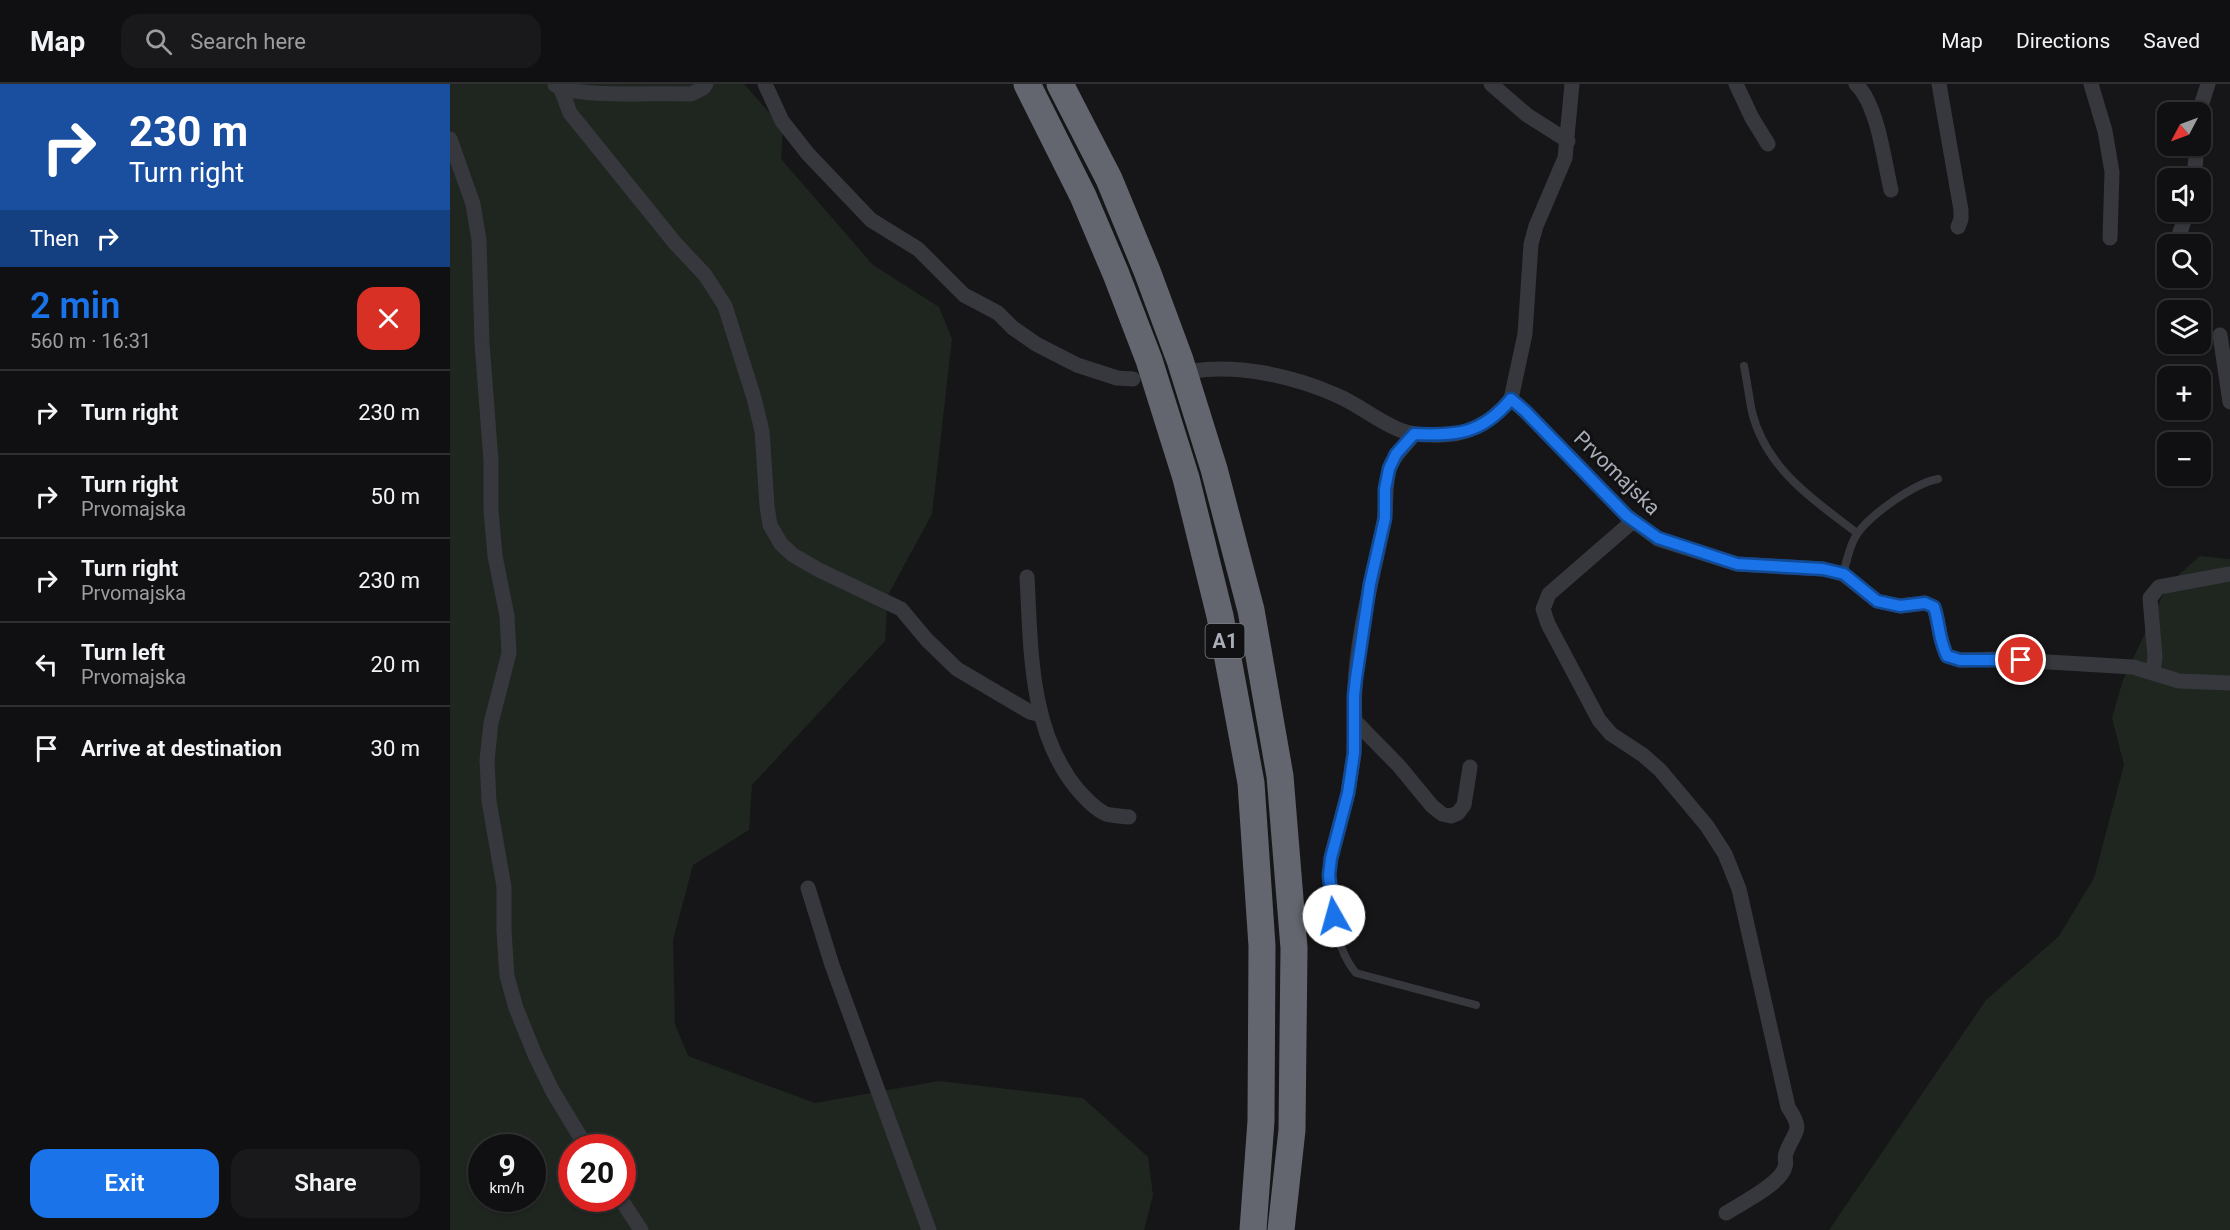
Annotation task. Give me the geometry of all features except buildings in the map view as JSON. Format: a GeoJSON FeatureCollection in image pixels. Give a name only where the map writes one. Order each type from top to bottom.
{"type":"FeatureCollection","features":[{"type":"Feature","properties":{"kind":"highway","name":"A1"},"geometry":{"type":"LineString","coordinates":[[1027,84],[1083,196],[1149,360],[1186,478],[1220,616],[1251,783],[1262,946],[1262,1121],[1253,1230]]}},
{"type":"Feature","properties":{"kind":"highway","name":"A1"},"geometry":{"type":"LineString","coordinates":[[1060,84],[1109,179],[1180,360],[1214,468],[1251,610],[1280,776],[1294,948],[1292,1130],[1281,1230]]}},
{"type":"Feature","properties":{"kind":"street"},"geometry":{"type":"LineString","coordinates":[[557,86],[580,92],[691,93],[703,88],[706,84]]}},
{"type":"Feature","properties":{"kind":"street"},"geometry":{"type":"LineString","coordinates":[[765,84],[785,127],[808,154],[871,220],[918,249],[964,295],[998,313],[1013,328],[1036,344],[1077,364],[1117,378],[1133,379]]}},
{"type":"Feature","properties":{"kind":"street"},"geometry":{"type":"LineString","coordinates":[[1491,84],[1527,114],[1568,141]]}},
{"type":"Feature","properties":{"kind":"street"},"geometry":{"type":"LineString","coordinates":[[1193,371],[1213,368],[1252,371],[1309,385],[1336,395],[1386,424],[1414,434],[1447,436],[1467,432],[1483,425],[1500,412],[1511,399],[1525,334],[1531,244],[1549,194],[1560,172],[1568,141],[1572,84]]}},
{"type":"Feature","properties":{"kind":"street"},"geometry":{"type":"LineString","coordinates":[[1736,84],[1752,118],[1768,144]]}},
{"type":"Feature","properties":{"kind":"street"},"geometry":{"type":"LineString","coordinates":[[1856,84],[1863,91],[1872,112],[1891,190]]}},
{"type":"Feature","properties":{"kind":"street"},"geometry":{"type":"LineString","coordinates":[[1939,84],[1961,210],[1958,227]]}},
{"type":"Feature","properties":{"kind":"street"},"geometry":{"type":"LineString","coordinates":[[2091,84],[2105,131],[2112,172],[2110,238]]}},
{"type":"Feature","properties":{"kind":"street"},"geometry":{"type":"LineString","coordinates":[[2202,102],[2208,84]]}},
{"type":"Feature","properties":{"kind":"street"},"geometry":{"type":"LineString","coordinates":[[557,86],[570,113],[675,243],[705,275],[724,306],[754,398],[762,431],[770,525],[781,544],[793,555],[819,570],[901,609],[927,640],[957,669],[1030,712],[1041,715]]}},
{"type":"Feature","properties":{"kind":"street"},"geometry":{"type":"LineString","coordinates":[[450,139],[473,204],[479,240],[482,343],[491,461],[491,510],[495,556],[507,616],[509,653],[491,723],[487,760],[489,801],[504,887],[507,976],[516,1008],[535,1055],[553,1092],[578,1134]]}},
{"type":"Feature","properties":{"kind":"street"},"geometry":{"type":"LineString","coordinates":[[2220,334],[2230,402]]}},
{"type":"Feature","properties":{"kind":"street","name":"Prvomajska"},"geometry":{"type":"LineString","coordinates":[[1511,399],[1583,473],[1634,521],[1658,538],[1737,564],[1823,569],[1844,574],[1877,601],[1900,606],[1925,603],[1934,607],[1938,618],[1940,640],[1947,656],[1960,660],[1999,659],[2133,667],[2179,681],[2230,683]]}},
{"type":"Feature","properties":{"kind":"street"},"geometry":{"type":"LineString","coordinates":[[1331,858],[1348,793],[1354,753],[1354,696],[1358,660],[1370,584],[1385,518],[1385,489],[1389,469],[1396,454],[1414,434]]}},
{"type":"Feature","properties":{"kind":"street"},"geometry":{"type":"LineString","coordinates":[[1634,521],[1550,594],[1543,609],[1548,624],[1599,720],[1611,734],[1643,755],[1660,770],[1707,826],[1725,854],[1739,890],[1788,1107],[1795,1118],[1798,1131],[1784,1156],[1786,1167],[1780,1177],[1726,1213]]}},
{"type":"Feature","properties":{"kind":"street"},"geometry":{"type":"LineString","coordinates":[[2153,673],[2155,657],[2150,598],[2154,591],[2159,588],[2230,574]]}},
{"type":"Feature","properties":{"kind":"street"},"geometry":{"type":"LineString","coordinates":[[1027,577],[1036,695],[1058,761],[1088,802],[1107,814],[1129,817]]}},
{"type":"Feature","properties":{"kind":"street"},"geometry":{"type":"LineString","coordinates":[[1355,721],[1399,766],[1432,806],[1442,814],[1451,816],[1458,813],[1464,805],[1470,767]]}},
{"type":"Feature","properties":{"kind":"street"},"geometry":{"type":"LineString","coordinates":[[808,888],[836,976],[929,1230]]}},
{"type":"Feature","properties":{"kind":"street"},"geometry":{"type":"LineString","coordinates":[[629,1212],[641,1230]]}},
{"type":"Feature","properties":{"kind":"lane"},"geometry":{"type":"LineString","coordinates":[[1744,366],[1753,414],[1773,458],[1786,476],[1801,490],[1857,533]]}},
{"type":"Feature","properties":{"kind":"lane"},"geometry":{"type":"LineString","coordinates":[[1844,574],[1850,548],[1857,533],[1906,492],[1919,484],[1938,479]]}},
{"type":"Feature","properties":{"kind":"lane"},"geometry":{"type":"LineString","coordinates":[[1331,858],[1329,875],[1334,916],[1341,946],[1356,973],[1476,1005]]}},
{"type":"Feature","properties":{"kind":"shaded area"},"geometry":{"type":"Polygon","coordinates":[[[450,84],[744,84],[783,128],[781,159],[873,265],[939,307],[952,339],[932,514],[888,595],[885,641],[752,785],[749,830],[693,865],[673,940],[675,1024],[688,1056],[815,1103],[939,1081],[1083,1098],[1148,1157],[1153,1195],[1144,1230],[450,1230],[450,84]]]}},
{"type":"Feature","properties":{"kind":"shaded area"},"geometry":{"type":"Polygon","coordinates":[[[2200,556],[2230,559],[2230,1230],[1829,1230],[1986,1000],[2059,936],[2094,878],[2124,765],[2112,718],[2123,680],[2168,584],[2200,556]]]}},
{"type":"Feature","properties":{"kind":"route"},"geometry":{"type":"LineString","coordinates":[[1334,916],[1329,875],[1332,849],[1348,793],[1354,753],[1356,678],[1370,584],[1385,518],[1385,489],[1389,469],[1396,454],[1414,434],[1447,436],[1467,432],[1483,425],[1500,412],[1511,399],[1627,516],[1658,538],[1737,564],[1823,569],[1844,574],[1877,601],[1900,606],[1925,603],[1934,607],[1938,618],[1940,640],[1947,656],[1960,660],[2021,660]]}}]}
